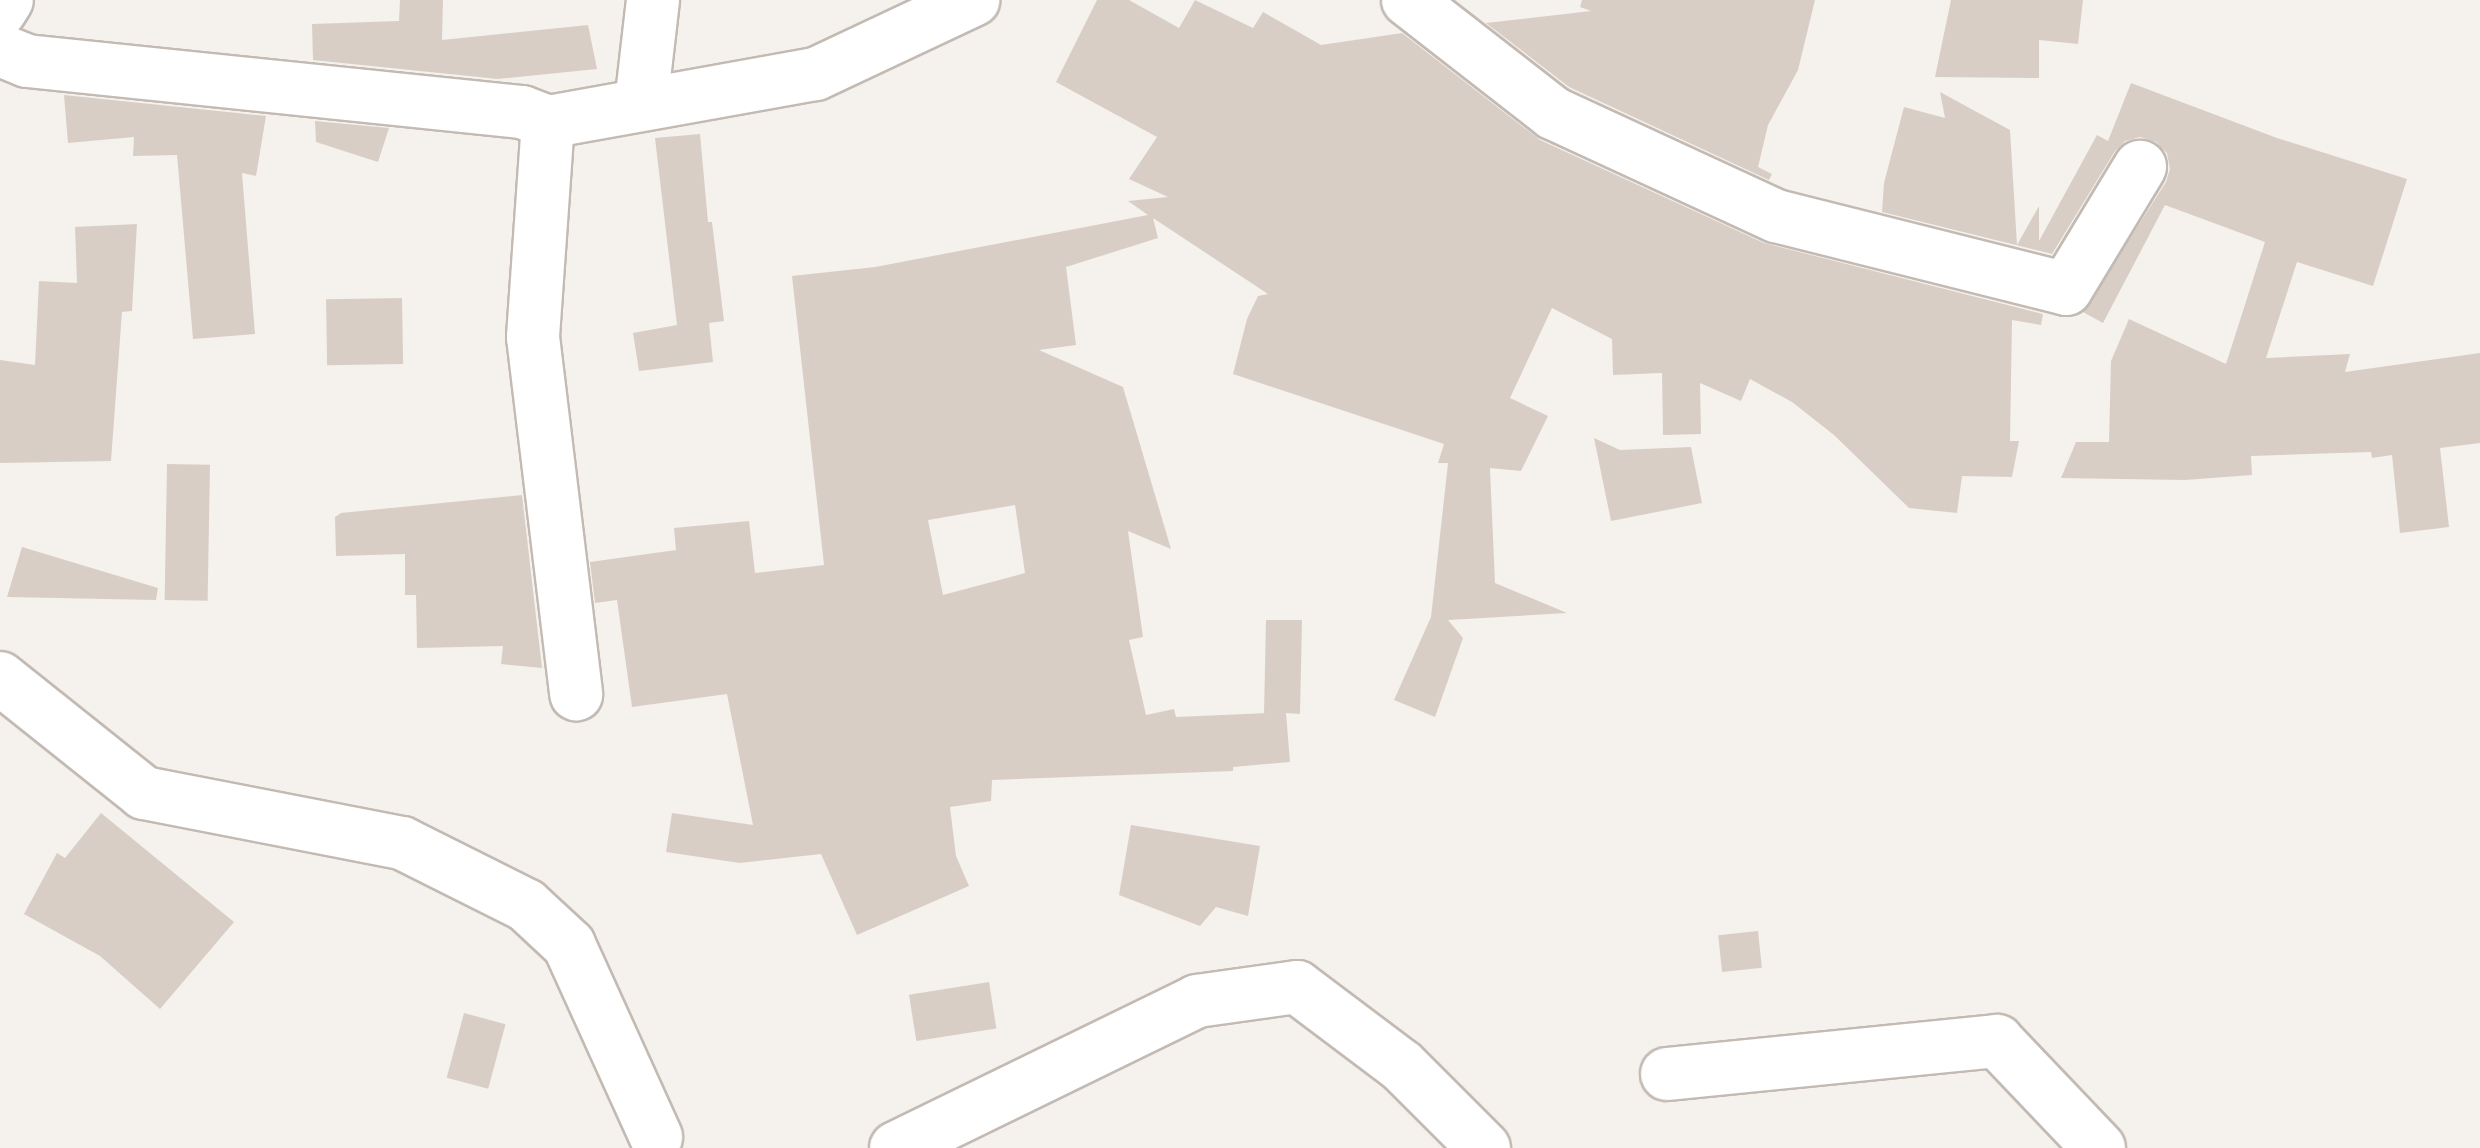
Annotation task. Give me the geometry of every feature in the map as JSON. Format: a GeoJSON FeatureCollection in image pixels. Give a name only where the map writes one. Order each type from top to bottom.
{"type":"FeatureCollection","features":[{"type":"Feature","properties":{"kind":"street"},"geometry":{"type":"LineString","coordinates":[[0,11],[7,0]]}},
{"type":"Feature","properties":{"kind":"street"},"geometry":{"type":"LineString","coordinates":[[642,104],[653,0]]}},
{"type":"Feature","properties":{"kind":"street"},"geometry":{"type":"LineString","coordinates":[[0,50],[27,60],[522,112],[548,122],[816,74],[973,0]]}},
{"type":"Feature","properties":{"kind":"street"},"geometry":{"type":"LineString","coordinates":[[1408,0],[1553,113],[1776,216],[2066,289],[2140,167]]}},
{"type":"Feature","properties":{"kind":"street"},"geometry":{"type":"LineString","coordinates":[[548,122],[533,336],[576,694]]}},
{"type":"Feature","properties":{"kind":"street"},"geometry":{"type":"LineString","coordinates":[[0,678],[144,793],[402,843],[526,905],[570,944],[662,1144]]}},
{"type":"Feature","properties":{"kind":"street"},"geometry":{"type":"LineString","coordinates":[[896,1148],[1197,1002],[1296,988],[1402,1066],[1484,1148]]}},
{"type":"Feature","properties":{"kind":"street"},"geometry":{"type":"LineString","coordinates":[[1667,1074],[1996,1041],[2099,1148]]}},
{"type":"Feature","properties":{"kind":"building"},"geometry":{"type":"Polygon","coordinates":[[[400,0],[443,0],[442,40],[588,25],[597,69],[498,79],[313,60],[312,24],[399,21],[400,0]]]}},
{"type":"Feature","properties":{"kind":"building"},"geometry":{"type":"Polygon","coordinates":[[[1097,0],[1129,0],[1179,28],[1195,0],[1253,28],[1263,12],[1321,45],[1402,33],[1540,140],[1764,243],[2043,314],[2041,325],[2012,320],[2010,441],[2019,441],[2012,477],[1962,476],[1957,513],[1909,508],[1834,435],[1792,402],[1750,379],[1741,401],[1700,383],[1701,434],[1663,435],[1662,373],[1613,375],[1612,339],[1552,308],[1510,398],[1548,416],[1521,471],[1490,468],[1495,583],[1567,613],[1448,620],[1463,638],[1435,717],[1394,700],[1431,617],[1448,463],[1438,463],[1444,444],[1233,374],[1247,319],[1258,296],[1268,294],[1153,218],[1158,238],[1066,267],[1076,345],[1039,350],[1123,387],[1171,549],[1128,531],[1143,637],[1129,640],[1146,715],[1174,709],[1176,717],[1268,713],[1264,713],[1266,620],[1302,620],[1300,714],[1286,713],[1290,762],[1233,767],[1233,771],[992,780],[991,801],[950,807],[956,856],[969,886],[857,935],[821,854],[740,863],[666,852],[672,813],[753,825],[727,694],[632,707],[617,600],[595,603],[590,562],[676,550],[674,528],[749,521],[755,573],[824,565],[792,276],[875,267],[1148,215],[1128,201],[1168,197],[1129,179],[1157,137],[1056,82],[1097,0]],[[1015,505],[928,520],[943,595],[1025,573],[1015,505]]]}},
{"type":"Feature","properties":{"kind":"building"},"geometry":{"type":"Polygon","coordinates":[[[1582,0],[1815,0],[1798,70],[1768,125],[1758,167],[1772,174],[1769,180],[1569,87],[1486,23],[1591,11],[1580,7],[1582,0]]]}},
{"type":"Feature","properties":{"kind":"building"},"geometry":{"type":"Polygon","coordinates":[[[1951,0],[2083,0],[2078,44],[2039,40],[2039,78],[1935,77],[1951,0]]]}},
{"type":"Feature","properties":{"kind":"building"},"geometry":{"type":"Polygon","coordinates":[[[2131,83],[2277,138],[2407,179],[2373,286],[2297,262],[2266,358],[2350,354],[2345,372],[2480,353],[2480,443],[2440,448],[2449,527],[2400,533],[2392,455],[2372,458],[2371,452],[2251,456],[2252,475],[2185,480],[2061,478],[2076,442],[2109,442],[2111,361],[2129,319],[2226,364],[2265,242],[2165,205],[2103,323],[2083,312],[2166,182],[2170,169],[2167,153],[2156,142],[2140,137],[2125,141],[2115,151],[2052,254],[1882,212],[1884,183],[1904,107],[1945,118],[1940,92],[2010,130],[2017,245],[2039,206],[2039,241],[2097,135],[2108,141],[2131,83]]]}},
{"type":"Feature","properties":{"kind":"building"},"geometry":{"type":"Polygon","coordinates":[[[64,95],[266,116],[256,176],[242,173],[255,334],[193,339],[177,155],[133,156],[134,137],[68,143],[64,95]]]}},
{"type":"Feature","properties":{"kind":"building"},"geometry":{"type":"Polygon","coordinates":[[[315,121],[389,128],[378,162],[316,142],[315,121]]]}},
{"type":"Feature","properties":{"kind":"building"},"geometry":{"type":"Polygon","coordinates":[[[700,134],[708,222],[712,222],[724,321],[709,323],[713,362],[639,371],[633,333],[677,325],[655,138],[700,134]]]}},
{"type":"Feature","properties":{"kind":"building"},"geometry":{"type":"Polygon","coordinates":[[[137,224],[132,311],[122,312],[111,461],[0,463],[0,360],[35,365],[39,281],[77,283],[75,227],[137,224]]]}},
{"type":"Feature","properties":{"kind":"building"},"geometry":{"type":"Polygon","coordinates":[[[402,298],[403,364],[327,365],[326,299],[402,298]]]}},
{"type":"Feature","properties":{"kind":"building"},"geometry":{"type":"Polygon","coordinates":[[[1594,438],[1620,450],[1691,447],[1702,503],[1611,521],[1594,438]]]}},
{"type":"Feature","properties":{"kind":"building"},"geometry":{"type":"Polygon","coordinates":[[[167,464],[210,465],[208,601],[165,600],[167,464]]]}},
{"type":"Feature","properties":{"kind":"building"},"geometry":{"type":"Polygon","coordinates":[[[522,495],[542,668],[501,664],[503,646],[417,648],[416,595],[405,595],[405,554],[336,556],[335,517],[341,513],[522,495]]]}},
{"type":"Feature","properties":{"kind":"building"},"geometry":{"type":"Polygon","coordinates":[[[22,547],[158,588],[156,600],[7,597],[22,547]]]}},
{"type":"Feature","properties":{"kind":"building"},"geometry":{"type":"Polygon","coordinates":[[[101,813],[234,922],[160,1009],[100,956],[24,914],[57,853],[65,858],[101,813]]]}},
{"type":"Feature","properties":{"kind":"building"},"geometry":{"type":"Polygon","coordinates":[[[1131,825],[1260,846],[1248,916],[1216,907],[1200,926],[1119,895],[1131,825]]]}},
{"type":"Feature","properties":{"kind":"building"},"geometry":{"type":"Polygon","coordinates":[[[1758,931],[1762,968],[1722,972],[1718,935],[1758,931]]]}},
{"type":"Feature","properties":{"kind":"building"},"geometry":{"type":"Polygon","coordinates":[[[989,982],[996,1028],[916,1041],[909,995],[989,982]]]}},
{"type":"Feature","properties":{"kind":"building"},"geometry":{"type":"Polygon","coordinates":[[[464,1013],[506,1024],[488,1089],[447,1078],[464,1013]]]}}]}
